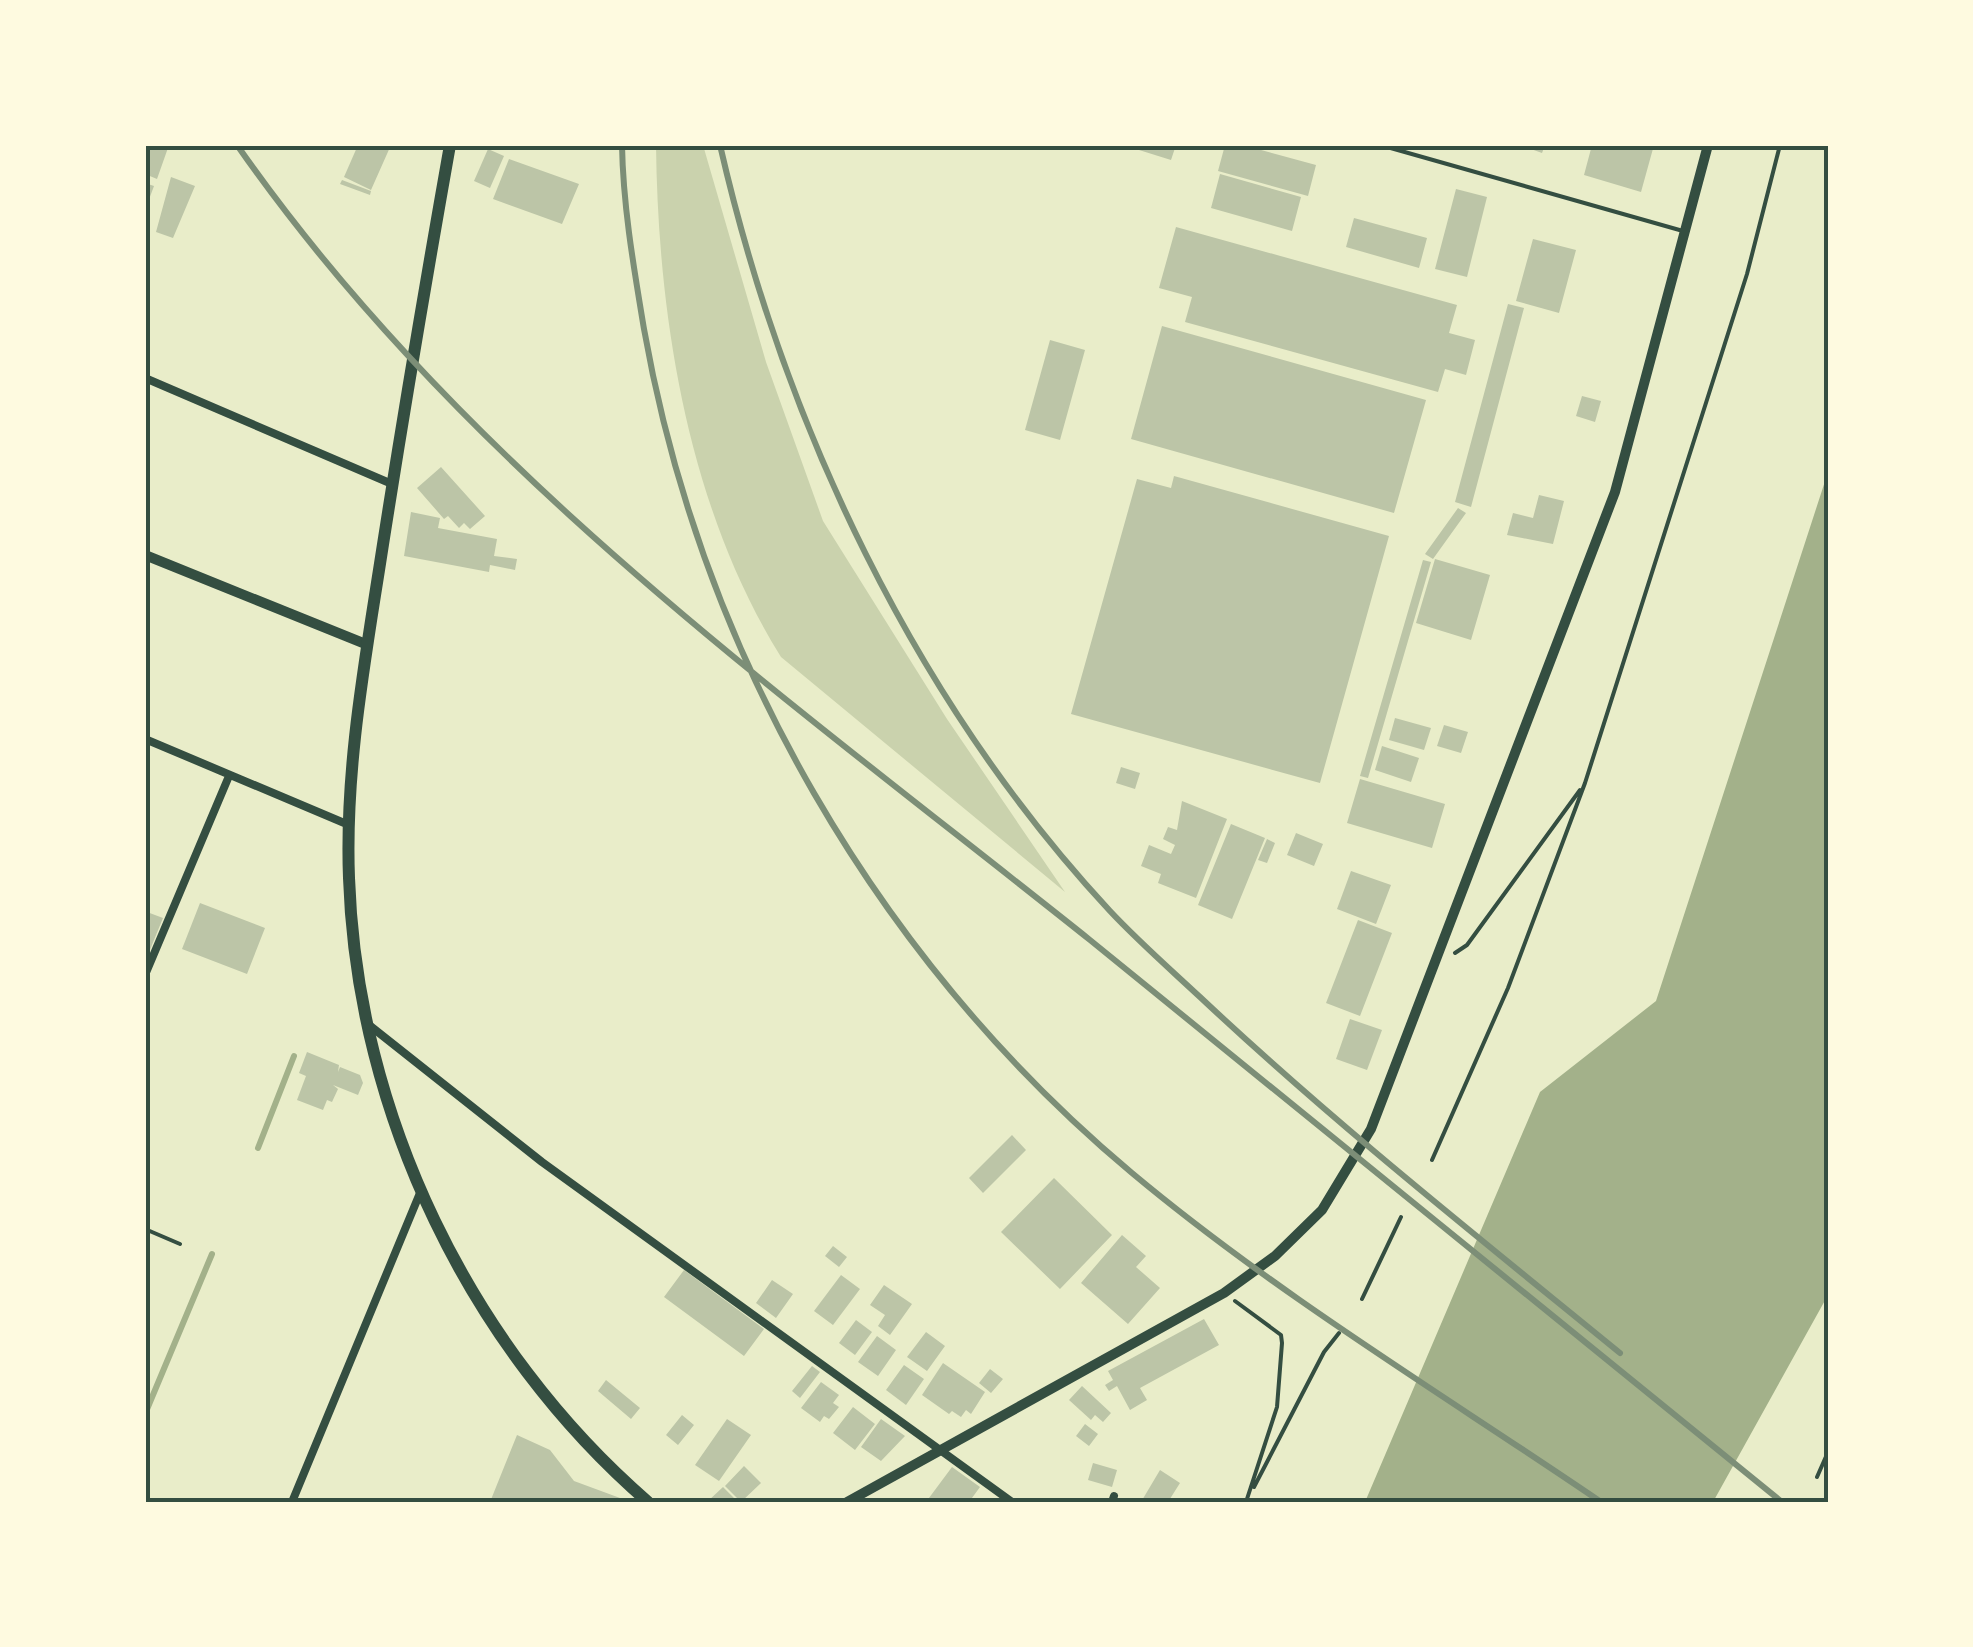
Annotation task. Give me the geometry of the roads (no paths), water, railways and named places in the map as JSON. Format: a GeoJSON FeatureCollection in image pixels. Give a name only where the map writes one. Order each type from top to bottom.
{"type":"FeatureCollection","features":[{"type":"Feature","properties":{"kind":"main road"},"geometry":{"type":"LineString","coordinates":[[450,145],[368,645],[349,826],[348,880],[366,1023],[378,1073],[420,1193],[514,1355],[553,1404],[648,1502]]}},
{"type":"Feature","properties":{"kind":"street"},"geometry":{"type":"LineString","coordinates":[[847,1502],[1224,1294],[1296,1237],[1339,1186],[1371,1129],[1615,492],[1708,145]]}},
{"type":"Feature","properties":{"kind":"street"},"geometry":{"type":"LineString","coordinates":[[145,378],[392,484]]}},
{"type":"Feature","properties":{"kind":"street"},"geometry":{"type":"LineString","coordinates":[[145,554],[368,645]]}},
{"type":"Feature","properties":{"kind":"street"},"geometry":{"type":"LineString","coordinates":[[145,738],[349,826]]}},
{"type":"Feature","properties":{"kind":"street"},"geometry":{"type":"LineString","coordinates":[[145,975],[229,776]]}},
{"type":"Feature","properties":{"kind":"street"},"geometry":{"type":"LineString","coordinates":[[366,1023],[542,1162],[1012,1502]]}},
{"type":"Feature","properties":{"kind":"street"},"geometry":{"type":"LineString","coordinates":[[292,1502],[420,1193]]}},
{"type":"Feature","properties":{"kind":"lane"},"geometry":{"type":"LineString","coordinates":[[1380,145],[1686,232]]}},
{"type":"Feature","properties":{"kind":"lane"},"geometry":{"type":"LineString","coordinates":[[145,1230],[180,1244]]}},
{"type":"Feature","properties":{"kind":"waterway"},"geometry":{"type":"LineString","coordinates":[[258,1148],[294,1056]]}},
{"type":"Feature","properties":{"kind":"waterway"},"geometry":{"type":"LineString","coordinates":[[145,1414],[212,1254]]}},
{"type":"Feature","properties":{"kind":"railway"},"geometry":{"type":"LineString","coordinates":[[237,145],[326,262],[422,371],[525,474],[634,572],[746,667],[1177,1010],[1782,1502]]}},
{"type":"Feature","properties":{"kind":"railway"},"geometry":{"type":"LineString","coordinates":[[622,145],[627,214],[644,329],[671,450],[709,569],[757,683],[814,793],[881,898],[956,997],[1040,1089],[1132,1173],[1303,1302],[1601,1502]]}},
{"type":"Feature","properties":{"kind":"railway"},"geometry":{"type":"LineString","coordinates":[[720,145],[780,353],[820,454],[866,554],[917,649],[975,742],[1040,829],[1154,955],[1407,1179],[1620,1353]]}}]}
